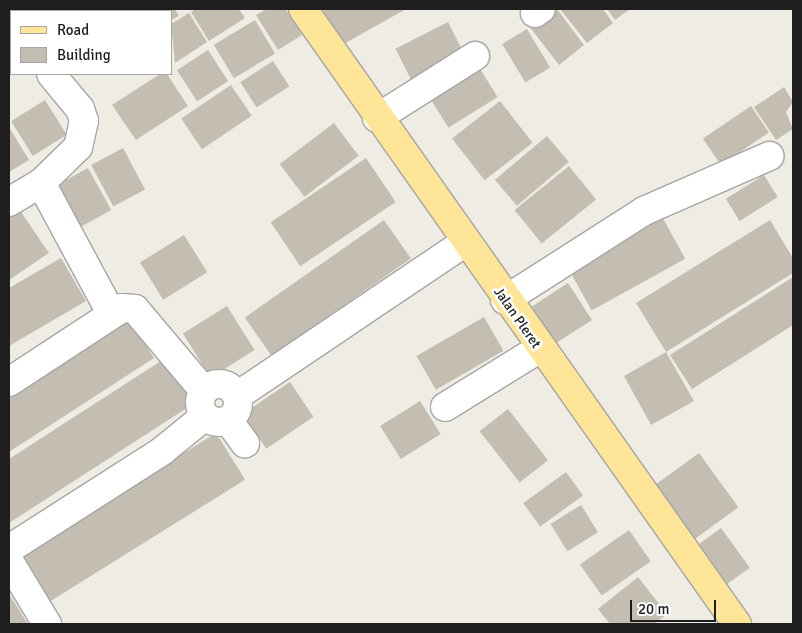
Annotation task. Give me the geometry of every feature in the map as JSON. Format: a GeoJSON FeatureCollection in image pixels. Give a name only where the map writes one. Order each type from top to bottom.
{"type":"FeatureCollection","features":[{"type":"Feature","properties":{"kind":"main road","name":"Jalan Pleret"},"geometry":{"type":"LineString","coordinates":[[303,9],[464,243],[737,624]]}},
{"type":"Feature","properties":{"kind":"street"},"geometry":{"type":"LineString","coordinates":[[377,118],[475,56]]}},
{"type":"Feature","properties":{"kind":"street"},"geometry":{"type":"LineString","coordinates":[[9,202],[41,183],[78,147],[84,121],[80,109],[52,75]]}},
{"type":"Feature","properties":{"kind":"street"},"geometry":{"type":"LineString","coordinates":[[505,300],[644,211],[769,156]]}},
{"type":"Feature","properties":{"kind":"street"},"geometry":{"type":"LineString","coordinates":[[41,183],[110,311]]}},
{"type":"Feature","properties":{"kind":"street"},"geometry":{"type":"LineString","coordinates":[[9,550],[51,518],[162,451],[218,406],[464,243]]}},
{"type":"Feature","properties":{"kind":"street"},"geometry":{"type":"LineString","coordinates":[[9,382],[110,311],[135,309],[218,406],[245,443]]}},
{"type":"Feature","properties":{"kind":"street"},"geometry":{"type":"LineString","coordinates":[[445,407],[539,349]]}},
{"type":"Feature","properties":{"kind":"street"},"geometry":{"type":"LineString","coordinates":[[9,561],[47,624]]}},
{"type":"Feature","properties":{"kind":"building"},"geometry":{"type":"Polygon","coordinates":[[[138,9],[175,9],[179,16],[172,20],[172,10],[138,9]]]}},
{"type":"Feature","properties":{"kind":"building"},"geometry":{"type":"Polygon","coordinates":[[[196,9],[239,9],[245,18],[209,41],[191,12],[196,9]]]}},
{"type":"Feature","properties":{"kind":"building"},"geometry":{"type":"Polygon","coordinates":[[[267,9],[286,9],[302,35],[278,50],[256,15],[267,9]]]}},
{"type":"Feature","properties":{"kind":"building"},"geometry":{"type":"Polygon","coordinates":[[[325,9],[406,9],[342,45],[323,10],[325,9]]]}},
{"type":"Feature","properties":{"kind":"building"},"geometry":{"type":"Polygon","coordinates":[[[552,9],[557,9],[584,45],[559,65],[529,26],[552,9]]]}},
{"type":"Feature","properties":{"kind":"building"},"geometry":{"type":"Polygon","coordinates":[[[560,9],[603,9],[613,23],[587,43],[560,9]]]}},
{"type":"Feature","properties":{"kind":"building"},"geometry":{"type":"Polygon","coordinates":[[[607,9],[630,9],[615,20],[607,9]]]}},
{"type":"Feature","properties":{"kind":"building"},"geometry":{"type":"Polygon","coordinates":[[[189,13],[207,42],[175,63],[172,34],[172,23],[189,13]]]}},
{"type":"Feature","properties":{"kind":"building"},"geometry":{"type":"Polygon","coordinates":[[[255,20],[275,53],[234,78],[214,45],[255,20]]]}},
{"type":"Feature","properties":{"kind":"building"},"geometry":{"type":"Polygon","coordinates":[[[448,22],[464,53],[411,80],[395,49],[448,22]]]}},
{"type":"Feature","properties":{"kind":"building"},"geometry":{"type":"Polygon","coordinates":[[[527,29],[550,68],[525,83],[502,44],[527,29]]]}},
{"type":"Feature","properties":{"kind":"building"},"geometry":{"type":"Polygon","coordinates":[[[208,50],[228,81],[197,101],[177,70],[208,50]]]}},
{"type":"Feature","properties":{"kind":"building"},"geometry":{"type":"Polygon","coordinates":[[[273,61],[289,86],[257,107],[240,82],[273,61]]]}},
{"type":"Feature","properties":{"kind":"building"},"geometry":{"type":"Polygon","coordinates":[[[477,64],[498,97],[448,128],[428,95],[477,64]]]}},
{"type":"Feature","properties":{"kind":"building"},"geometry":{"type":"Polygon","coordinates":[[[158,75],[168,75],[188,106],[136,140],[112,105],[158,75]]]}},
{"type":"Feature","properties":{"kind":"building"},"geometry":{"type":"Polygon","coordinates":[[[231,85],[252,116],[202,149],[181,119],[231,85]]]}},
{"type":"Feature","properties":{"kind":"building"},"geometry":{"type":"Polygon","coordinates":[[[784,87],[793,102],[786,112],[793,129],[776,140],[754,107],[784,87]]]}},
{"type":"Feature","properties":{"kind":"building"},"geometry":{"type":"Polygon","coordinates":[[[45,100],[67,135],[33,156],[11,121],[45,100]]]}},
{"type":"Feature","properties":{"kind":"building"},"geometry":{"type":"Polygon","coordinates":[[[500,101],[533,143],[485,180],[452,139],[500,101]]]}},
{"type":"Feature","properties":{"kind":"building"},"geometry":{"type":"Polygon","coordinates":[[[751,106],[769,133],[721,165],[703,138],[751,106]]]}},
{"type":"Feature","properties":{"kind":"building"},"geometry":{"type":"Polygon","coordinates":[[[334,123],[359,156],[304,197],[280,164],[334,123]]]}},
{"type":"Feature","properties":{"kind":"building"},"geometry":{"type":"Polygon","coordinates":[[[9,127],[29,160],[9,172],[9,127]]]}},
{"type":"Feature","properties":{"kind":"building"},"geometry":{"type":"Polygon","coordinates":[[[547,136],[569,162],[517,206],[495,180],[547,136]]]}},
{"type":"Feature","properties":{"kind":"building"},"geometry":{"type":"Polygon","coordinates":[[[123,148],[145,189],[113,206],[91,165],[123,148]]]}},
{"type":"Feature","properties":{"kind":"building"},"geometry":{"type":"Polygon","coordinates":[[[366,158],[396,202],[300,266],[271,222],[366,158]]]}},
{"type":"Feature","properties":{"kind":"building"},"geometry":{"type":"Polygon","coordinates":[[[569,166],[596,199],[542,243],[515,210],[569,166]]]}},
{"type":"Feature","properties":{"kind":"building"},"geometry":{"type":"Polygon","coordinates":[[[88,168],[111,210],[74,231],[50,189],[88,168]]]}},
{"type":"Feature","properties":{"kind":"building"},"geometry":{"type":"Polygon","coordinates":[[[764,175],[778,197],[740,221],[726,199],[764,175]]]}},
{"type":"Feature","properties":{"kind":"building"},"geometry":{"type":"Polygon","coordinates":[[[19,209],[49,253],[9,280],[9,216],[19,209]]]}},
{"type":"Feature","properties":{"kind":"building"},"geometry":{"type":"Polygon","coordinates":[[[661,215],[685,259],[592,311],[567,267],[661,215]]]}},
{"type":"Feature","properties":{"kind":"building"},"geometry":{"type":"Polygon","coordinates":[[[384,220],[411,259],[272,356],[245,318],[384,220]]]}},
{"type":"Feature","properties":{"kind":"building"},"geometry":{"type":"Polygon","coordinates":[[[770,220],[793,258],[793,273],[666,352],[636,303],[770,220]]]}},
{"type":"Feature","properties":{"kind":"building"},"geometry":{"type":"Polygon","coordinates":[[[184,235],[207,272],[163,300],[140,263],[184,235]]]}},
{"type":"Feature","properties":{"kind":"building"},"geometry":{"type":"Polygon","coordinates":[[[61,258],[86,301],[9,346],[9,288],[61,258]]]}},
{"type":"Feature","properties":{"kind":"building"},"geometry":{"type":"Polygon","coordinates":[[[793,277],[793,325],[692,389],[670,355],[793,277]]]}},
{"type":"Feature","properties":{"kind":"building"},"geometry":{"type":"Polygon","coordinates":[[[568,283],[592,320],[556,343],[532,306],[568,283]]]}},
{"type":"Feature","properties":{"kind":"building"},"geometry":{"type":"Polygon","coordinates":[[[227,306],[255,350],[210,378],[183,334],[227,306]]]}},
{"type":"Feature","properties":{"kind":"building"},"geometry":{"type":"Polygon","coordinates":[[[124,312],[154,358],[9,452],[9,387],[124,312]]]}},
{"type":"Feature","properties":{"kind":"building"},"geometry":{"type":"Polygon","coordinates":[[[484,317],[504,351],[436,390],[416,356],[484,317]]]}},
{"type":"Feature","properties":{"kind":"building"},"geometry":{"type":"Polygon","coordinates":[[[666,352],[694,401],[651,425],[624,376],[666,352]]]}},
{"type":"Feature","properties":{"kind":"building"},"geometry":{"type":"Polygon","coordinates":[[[164,359],[193,404],[9,523],[9,459],[164,359]]]}},
{"type":"Feature","properties":{"kind":"building"},"geometry":{"type":"Polygon","coordinates":[[[290,382],[313,417],[266,449],[243,414],[290,382]]]}},
{"type":"Feature","properties":{"kind":"building"},"geometry":{"type":"Polygon","coordinates":[[[420,401],[441,434],[401,459],[380,426],[420,401]]]}},
{"type":"Feature","properties":{"kind":"building"},"geometry":{"type":"Polygon","coordinates":[[[508,409],[548,460],[520,482],[480,431],[508,409]]]}},
{"type":"Feature","properties":{"kind":"building"},"geometry":{"type":"Polygon","coordinates":[[[216,433],[245,480],[48,603],[18,556],[216,433]]]}},
{"type":"Feature","properties":{"kind":"building"},"geometry":{"type":"Polygon","coordinates":[[[699,453],[738,507],[692,541],[653,487],[699,453]]]}},
{"type":"Feature","properties":{"kind":"building"},"geometry":{"type":"Polygon","coordinates":[[[566,472],[583,495],[540,527],[523,503],[566,472]]]}},
{"type":"Feature","properties":{"kind":"building"},"geometry":{"type":"Polygon","coordinates":[[[581,505],[598,532],[567,551],[550,524],[581,505]]]}},
{"type":"Feature","properties":{"kind":"building"},"geometry":{"type":"Polygon","coordinates":[[[721,528],[750,568],[725,586],[696,546],[721,528]]]}},
{"type":"Feature","properties":{"kind":"building"},"geometry":{"type":"Polygon","coordinates":[[[629,530],[651,561],[602,596],[580,564],[629,530]]]}},
{"type":"Feature","properties":{"kind":"building"},"geometry":{"type":"Polygon","coordinates":[[[638,577],[667,614],[654,624],[610,624],[598,609],[638,577]]]}},
{"type":"Feature","properties":{"kind":"building"},"geometry":{"type":"Polygon","coordinates":[[[9,594],[16,605],[28,624],[9,624],[9,594]]]}}]}
